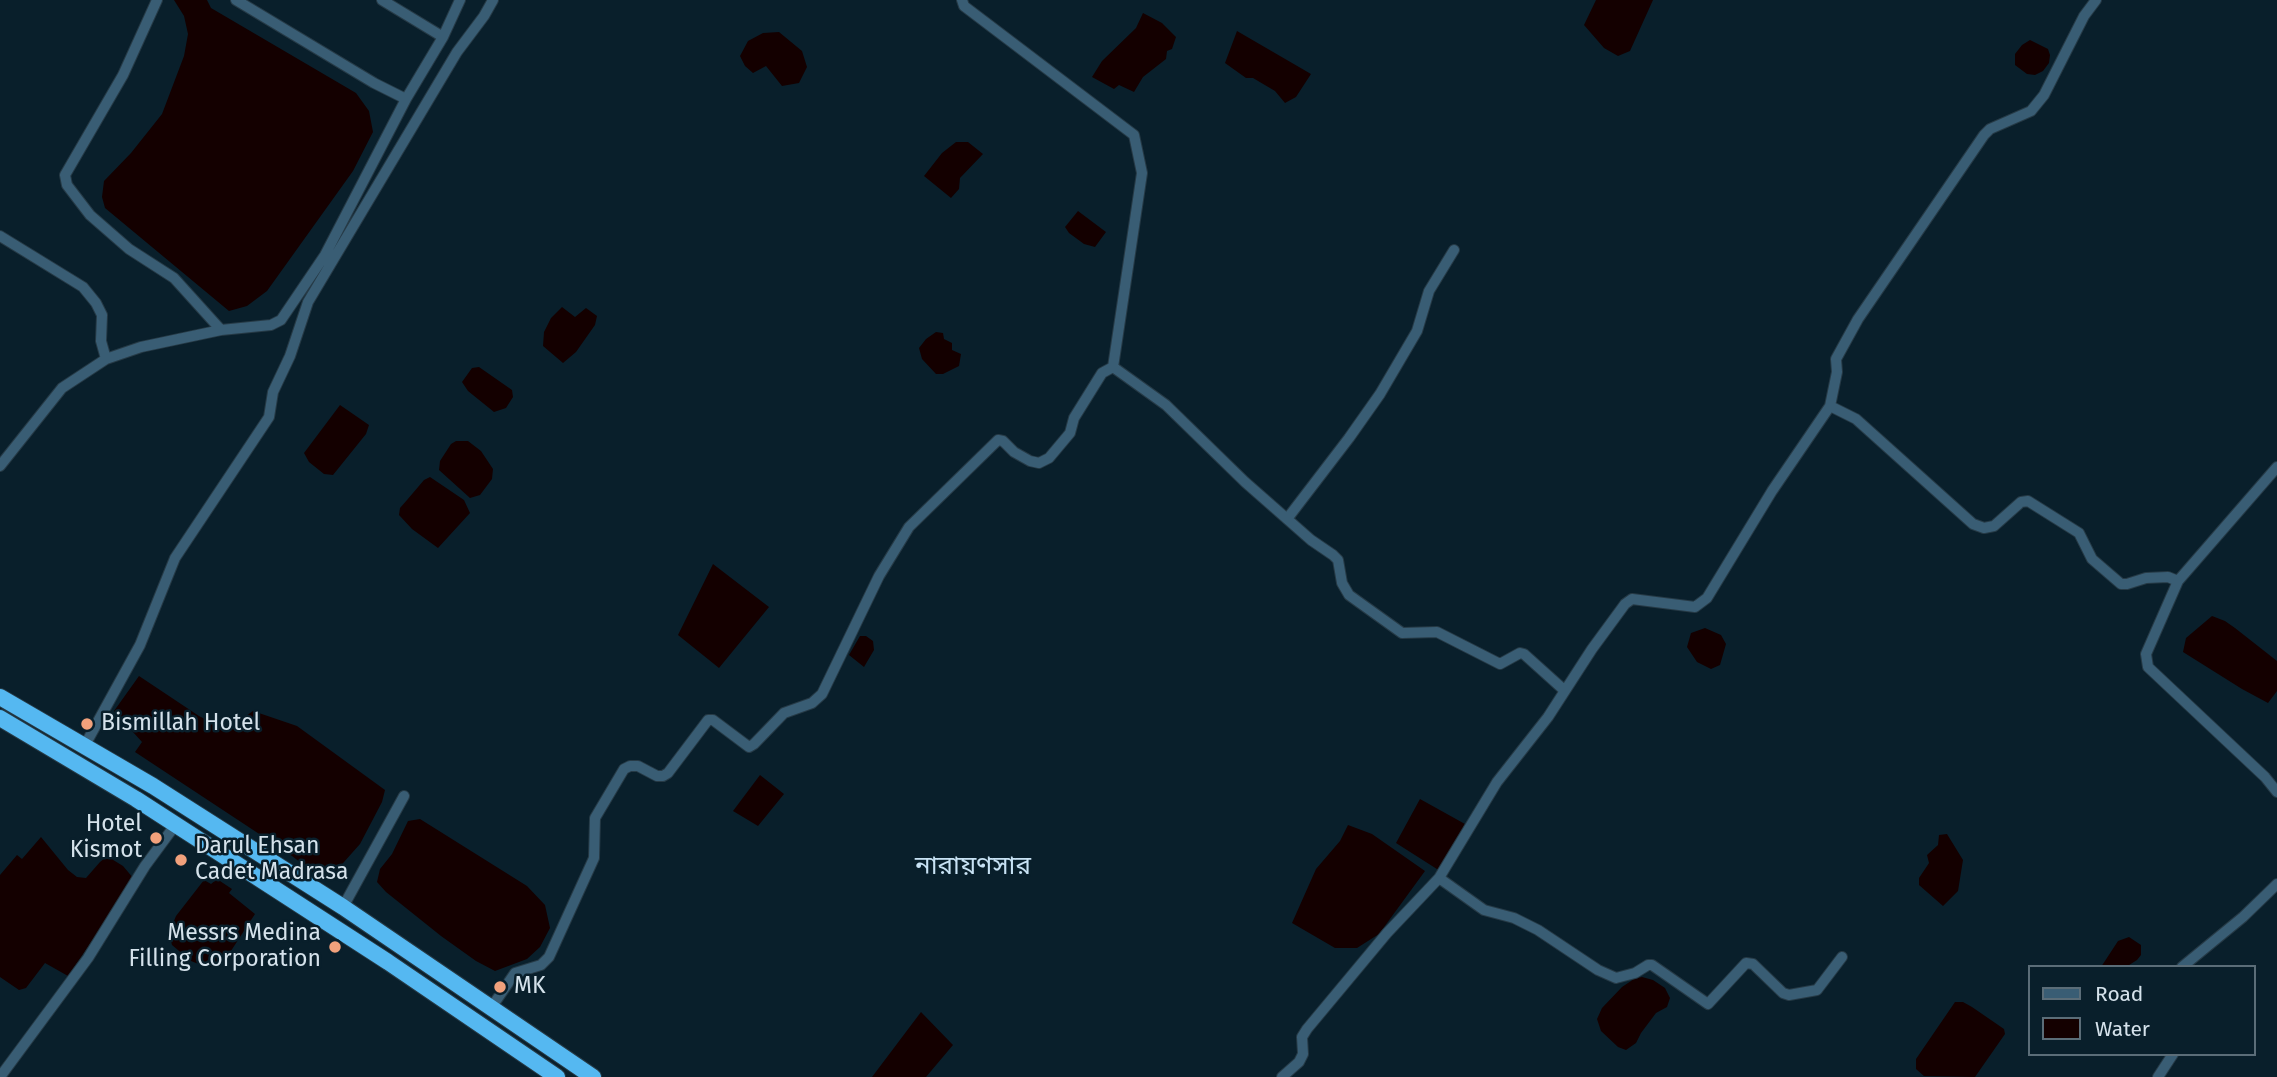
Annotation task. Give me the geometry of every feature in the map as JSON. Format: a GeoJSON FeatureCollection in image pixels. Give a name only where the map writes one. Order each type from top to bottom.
{"type":"FeatureCollection","features":[{"type":"Feature","properties":{"kind":"highway"},"geometry":{"type":"LineString","coordinates":[[0,697],[85,745],[343,906],[593,1077]]}},
{"type":"Feature","properties":{"kind":"highway"},"geometry":{"type":"LineString","coordinates":[[0,718],[46,743],[176,824],[388,962],[555,1076]]}},
{"type":"Feature","properties":{"kind":"highway"},"geometry":{"type":"LineString","coordinates":[[388,962],[398,945]]}},
{"type":"Feature","properties":{"kind":"street"},"geometry":{"type":"LineString","coordinates":[[158,0],[123,75],[65,175],[67,186],[90,215],[129,249],[173,278],[221,330]]}},
{"type":"Feature","properties":{"kind":"street"},"geometry":{"type":"LineString","coordinates":[[236,0],[374,83],[406,99]]}},
{"type":"Feature","properties":{"kind":"street"},"geometry":{"type":"LineString","coordinates":[[382,0],[443,37]]}},
{"type":"Feature","properties":{"kind":"street"},"geometry":{"type":"LineString","coordinates":[[0,466],[62,388],[106,359],[141,347],[221,330],[271,325],[281,320],[325,255],[406,99],[443,37],[460,0]]}},
{"type":"Feature","properties":{"kind":"street"},"geometry":{"type":"LineString","coordinates":[[85,745],[140,645],[175,558],[268,417],[273,392],[290,356],[308,302],[457,52],[493,0]]}},
{"type":"Feature","properties":{"kind":"street"},"geometry":{"type":"LineString","coordinates":[[962,0],[964,6],[1134,135],[1142,173],[1113,367]]}},
{"type":"Feature","properties":{"kind":"street"},"geometry":{"type":"LineString","coordinates":[[1282,1077],[1299,1062],[1303,1054],[1302,1037],[1307,1029],[1387,933],[1438,878],[1497,782],[1548,717],[1625,604],[1632,599],[1695,607],[1707,598],[1772,491],[1830,406],[1837,372],[1836,359],[1864,309],[1984,135],[2031,111],[2044,95],[2084,16],[2096,0]]}},
{"type":"Feature","properties":{"kind":"street"},"geometry":{"type":"LineString","coordinates":[[0,236],[83,288],[96,303],[102,315],[101,341],[106,359]]}},
{"type":"Feature","properties":{"kind":"street"},"geometry":{"type":"LineString","coordinates":[[1287,519],[1380,394],[1417,331],[1429,291],[1454,250]]}},
{"type":"Feature","properties":{"kind":"street"},"geometry":{"type":"LineString","coordinates":[[1113,367],[1176,414],[1245,482],[1338,560],[1342,583],[1349,595],[1402,633],[1437,632],[1500,664],[1520,653],[1524,654],[1564,690]]}},
{"type":"Feature","properties":{"kind":"street"},"geometry":{"type":"LineString","coordinates":[[491,1008],[515,973],[541,965],[549,957],[594,858],[596,818],[624,769],[638,766],[657,776],[663,776],[708,720],[713,720],[749,747],[784,713],[812,703],[822,694],[879,576],[909,527],[998,440],[1030,461],[1039,463],[1048,458],[1070,433],[1074,418],[1102,373],[1113,367]]}},
{"type":"Feature","properties":{"kind":"street"},"geometry":{"type":"LineString","coordinates":[[1830,406],[1856,419],[1973,524],[1984,528],[1994,526],[2021,502],[2028,501],[2079,533],[2092,559],[2121,584],[2146,578],[2168,577],[2178,581]]}},
{"type":"Feature","properties":{"kind":"street"},"geometry":{"type":"LineString","coordinates":[[2277,467],[2178,581],[2146,654],[2148,667],[2265,777],[2277,792]]}},
{"type":"Feature","properties":{"kind":"street"},"geometry":{"type":"LineString","coordinates":[[343,906],[404,796]]}},
{"type":"Feature","properties":{"kind":"street"},"geometry":{"type":"LineString","coordinates":[[0,1077],[88,958],[145,866],[176,824]]}},
{"type":"Feature","properties":{"kind":"street"},"geometry":{"type":"LineString","coordinates":[[1438,878],[1484,910],[1514,918],[1538,930],[1598,970],[1616,978],[1652,965],[1708,1004],[1746,963],[1753,964],[1783,993],[1789,995],[1817,990],[1842,957]]}},
{"type":"Feature","properties":{"kind":"street"},"geometry":{"type":"LineString","coordinates":[[2184,965],[2277,884]]}},
{"type":"Feature","properties":{"kind":"street"},"geometry":{"type":"LineString","coordinates":[[2158,1077],[2172,1056]]}},
{"type":"Feature","properties":{"kind":"water"},"geometry":{"type":"Polygon","coordinates":[[[174,0],[207,0],[211,8],[356,93],[369,111],[373,132],[353,171],[267,291],[247,306],[229,311],[105,208],[102,197],[104,181],[162,114],[184,56],[188,34],[184,16],[174,0]]]}},
{"type":"Feature","properties":{"kind":"water"},"geometry":{"type":"Polygon","coordinates":[[[1596,0],[1653,0],[1630,51],[1618,56],[1604,48],[1584,25],[1596,0]]]}},
{"type":"Feature","properties":{"kind":"water"},"geometry":{"type":"Polygon","coordinates":[[[1143,13],[1162,23],[1176,37],[1172,49],[1167,51],[1166,59],[1143,77],[1134,92],[1119,85],[1114,89],[1092,77],[1102,61],[1136,28],[1143,13]]]}},
{"type":"Feature","properties":{"kind":"water"},"geometry":{"type":"Polygon","coordinates":[[[1237,31],[1311,74],[1296,97],[1285,103],[1275,91],[1253,78],[1246,78],[1225,63],[1237,31]]]}},
{"type":"Feature","properties":{"kind":"water"},"geometry":{"type":"Polygon","coordinates":[[[779,32],[802,51],[807,67],[799,83],[782,86],[766,66],[753,73],[745,66],[740,56],[748,41],[763,33],[779,32]]]}},
{"type":"Feature","properties":{"kind":"water"},"geometry":{"type":"Polygon","coordinates":[[[2030,40],[2048,49],[2050,55],[2049,63],[2043,71],[2035,75],[2027,74],[2015,65],[2015,54],[2030,40]]]}},
{"type":"Feature","properties":{"kind":"water"},"geometry":{"type":"Polygon","coordinates":[[[956,142],[968,142],[983,154],[960,178],[959,189],[951,198],[924,176],[942,153],[956,142]]]}},
{"type":"Feature","properties":{"kind":"water"},"geometry":{"type":"Polygon","coordinates":[[[1078,211],[1106,232],[1095,247],[1084,244],[1065,227],[1078,211]]]}},
{"type":"Feature","properties":{"kind":"water"},"geometry":{"type":"Polygon","coordinates":[[[562,307],[575,317],[586,308],[597,316],[595,325],[576,352],[563,363],[543,346],[544,332],[551,318],[562,307]]]}},
{"type":"Feature","properties":{"kind":"water"},"geometry":{"type":"Polygon","coordinates":[[[936,332],[943,333],[944,339],[952,343],[952,350],[961,354],[959,366],[943,374],[936,374],[922,359],[919,348],[936,332]]]}},
{"type":"Feature","properties":{"kind":"water"},"geometry":{"type":"Polygon","coordinates":[[[479,367],[512,390],[513,397],[506,408],[494,412],[468,391],[462,382],[472,368],[479,367]]]}},
{"type":"Feature","properties":{"kind":"water"},"geometry":{"type":"Polygon","coordinates":[[[340,405],[369,425],[366,434],[333,475],[324,474],[309,462],[304,453],[340,405]]]}},
{"type":"Feature","properties":{"kind":"water"},"geometry":{"type":"Polygon","coordinates":[[[456,441],[468,441],[481,451],[493,469],[492,479],[480,495],[470,498],[439,470],[440,461],[456,441]]]}},
{"type":"Feature","properties":{"kind":"water"},"geometry":{"type":"Polygon","coordinates":[[[430,477],[464,500],[470,513],[438,548],[412,529],[399,515],[400,508],[424,480],[430,477]]]}},
{"type":"Feature","properties":{"kind":"water"},"geometry":{"type":"Polygon","coordinates":[[[713,564],[769,607],[719,668],[678,635],[713,564]]]}},
{"type":"Feature","properties":{"kind":"water"},"geometry":{"type":"Polygon","coordinates":[[[2212,616],[2225,621],[2277,661],[2277,691],[2268,703],[2183,652],[2186,638],[2212,616]]]}},
{"type":"Feature","properties":{"kind":"water"},"geometry":{"type":"Polygon","coordinates":[[[1705,628],[1721,635],[1726,644],[1720,665],[1711,669],[1697,662],[1687,647],[1691,633],[1705,628]]]}},
{"type":"Feature","properties":{"kind":"water"},"geometry":{"type":"Polygon","coordinates":[[[860,636],[866,636],[873,641],[874,650],[864,667],[849,655],[860,636]]]}},
{"type":"Feature","properties":{"kind":"water"},"geometry":{"type":"Polygon","coordinates":[[[139,676],[199,716],[226,730],[253,711],[297,726],[385,790],[382,802],[360,844],[328,880],[135,752],[142,742],[114,711],[139,676]]]}},
{"type":"Feature","properties":{"kind":"water"},"geometry":{"type":"Polygon","coordinates":[[[760,775],[784,794],[758,826],[733,811],[760,775]]]}},
{"type":"Feature","properties":{"kind":"water"},"geometry":{"type":"Polygon","coordinates":[[[1420,799],[1465,824],[1440,871],[1396,843],[1420,799]]]}},
{"type":"Feature","properties":{"kind":"water"},"geometry":{"type":"Polygon","coordinates":[[[420,819],[527,886],[545,905],[550,928],[540,947],[527,959],[495,971],[441,936],[377,882],[380,869],[392,854],[408,821],[420,819]]]}},
{"type":"Feature","properties":{"kind":"water"},"geometry":{"type":"Polygon","coordinates":[[[1348,825],[1372,834],[1425,871],[1379,934],[1357,948],[1335,948],[1292,923],[1316,869],[1340,841],[1348,825]]]}},
{"type":"Feature","properties":{"kind":"water"},"geometry":{"type":"Polygon","coordinates":[[[1947,834],[1963,860],[1958,891],[1943,906],[1919,885],[1919,878],[1929,863],[1927,855],[1938,845],[1939,835],[1947,834]]]}},
{"type":"Feature","properties":{"kind":"water"},"geometry":{"type":"Polygon","coordinates":[[[41,837],[77,877],[86,878],[100,862],[110,858],[123,866],[134,879],[68,976],[45,963],[26,988],[19,990],[0,977],[0,875],[17,855],[22,859],[41,837]]]}},
{"type":"Feature","properties":{"kind":"water"},"geometry":{"type":"Polygon","coordinates":[[[217,879],[232,889],[229,893],[255,914],[227,957],[215,967],[206,967],[191,961],[172,945],[169,933],[176,916],[204,880],[211,884],[217,879]]]}},
{"type":"Feature","properties":{"kind":"water"},"geometry":{"type":"Polygon","coordinates":[[[2129,937],[2141,945],[2141,955],[2129,965],[2102,965],[2118,941],[2129,937]]]}},
{"type":"Feature","properties":{"kind":"water"},"geometry":{"type":"Polygon","coordinates":[[[1642,977],[1665,988],[1670,998],[1667,1007],[1656,1013],[1636,1043],[1626,1050],[1618,1047],[1601,1031],[1597,1019],[1602,1008],[1622,987],[1642,977]]]}},
{"type":"Feature","properties":{"kind":"water"},"geometry":{"type":"Polygon","coordinates":[[[1955,1002],[1963,1002],[1972,1007],[2004,1029],[2005,1034],[1975,1077],[1924,1076],[1916,1069],[1916,1059],[1955,1002]]]}},
{"type":"Feature","properties":{"kind":"water"},"geometry":{"type":"Polygon","coordinates":[[[921,1012],[953,1045],[926,1077],[872,1077],[921,1012]]]}},
{"type":"Feature","properties":{"kind":"place","name":"Bismillah Hotel"},"geometry":{"type":"Point","coordinates":[87,724]}},
{"type":"Feature","properties":{"kind":"place","name":"Hotel Kismot"},"geometry":{"type":"Point","coordinates":[156,838]}},
{"type":"Feature","properties":{"kind":"place","name":"Darul Ehsan Cadet Madrasa"},"geometry":{"type":"Point","coordinates":[181,860]}},
{"type":"Feature","properties":{"kind":"place","name":"Messrs Medina Filling Corporation"},"geometry":{"type":"Point","coordinates":[335,947]}},
{"type":"Feature","properties":{"kind":"place","name":"MK"},"geometry":{"type":"Point","coordinates":[500,987]}},
{"type":"Feature","properties":{"kind":"district","name":"নারায়ণসার"},"geometry":{"type":"Point","coordinates":[973,867]}}]}
